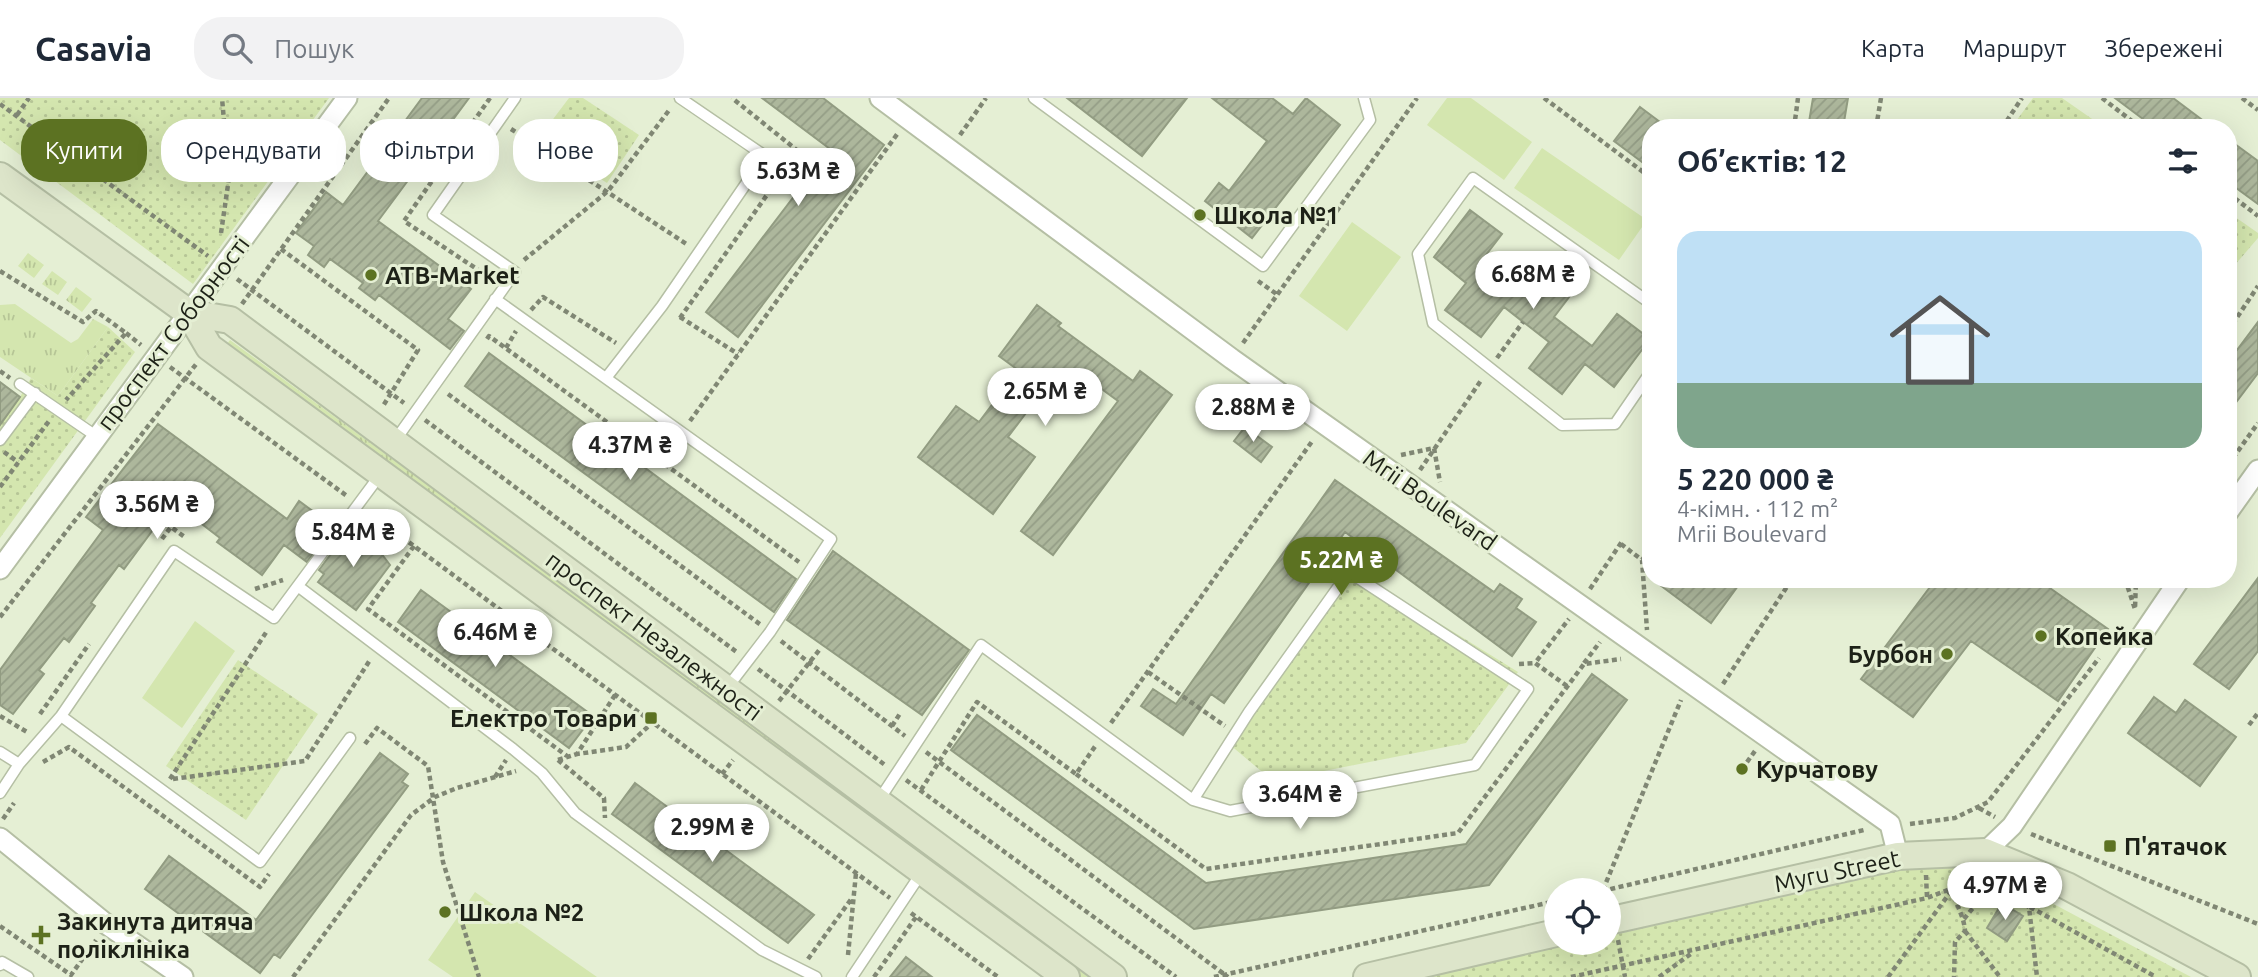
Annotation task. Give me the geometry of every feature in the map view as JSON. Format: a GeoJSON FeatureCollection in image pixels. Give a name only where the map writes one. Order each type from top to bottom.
{"type":"FeatureCollection","features":[{"type":"Feature","properties":{"kind":"street","name":"проспект Соборності"},"geometry":{"type":"LineString","coordinates":[[0,569],[347,98]]}},
{"type":"Feature","properties":{"kind":"street","name":"Mrii Boulevard"},"geometry":{"type":"LineString","coordinates":[[880,98],[1232,359],[1890,824]]}},
{"type":"Feature","properties":{"kind":"street","name":"проспект Незалежності"},"geometry":{"type":"LineString","coordinates":[[0,176],[189,313],[209,347],[1066,977]]}},
{"type":"Feature","properties":{"kind":"street","name":"проспект Незалежності"},"geometry":{"type":"LineString","coordinates":[[189,313],[230,320],[878,800],[1112,977]]}},
{"type":"Feature","properties":{"kind":"street"},"geometry":{"type":"LineString","coordinates":[[2237,499],[2258,470]]}},
{"type":"Feature","properties":{"kind":"street"},"geometry":{"type":"LineString","coordinates":[[2174,588],[2012,826],[1985,852],[2067,886],[2237,977]]}},
{"type":"Feature","properties":{"kind":"street"},"geometry":{"type":"LineString","coordinates":[[1890,824],[1899,856]]}},
{"type":"Feature","properties":{"kind":"street"},"geometry":{"type":"LineString","coordinates":[[0,838],[106,924],[183,977]]}},
{"type":"Feature","properties":{"kind":"street","name":"Myru Street"},"geometry":{"type":"LineString","coordinates":[[1621,918],[1899,856],[1985,852]]}},
{"type":"Feature","properties":{"kind":"street"},"geometry":{"type":"LineString","coordinates":[[1367,977],[1544,936]]}},
{"type":"Feature","properties":{"kind":"lane"},"geometry":{"type":"LineString","coordinates":[[499,121],[515,98]]}},
{"type":"Feature","properties":{"kind":"lane"},"geometry":{"type":"LineString","coordinates":[[606,378],[662,306],[765,156],[679,98]]}},
{"type":"Feature","properties":{"kind":"lane"},"geometry":{"type":"LineString","coordinates":[[1034,98],[1263,266],[1370,120],[1364,98]]}},
{"type":"Feature","properties":{"kind":"lane"},"geometry":{"type":"LineString","coordinates":[[1642,297],[1473,178],[1418,254],[1433,323],[1562,425],[1615,424],[1642,385]]}},
{"type":"Feature","properties":{"kind":"lane"},"geometry":{"type":"LineString","coordinates":[[394,442],[515,272],[433,215],[456,182]]}},
{"type":"Feature","properties":{"kind":"lane"},"geometry":{"type":"LineString","coordinates":[[495,299],[831,539],[770,632],[726,689]]}},
{"type":"Feature","properties":{"kind":"lane"},"geometry":{"type":"LineString","coordinates":[[20,384],[59,408],[96,436]]}},
{"type":"Feature","properties":{"kind":"lane"},"geometry":{"type":"LineString","coordinates":[[0,440],[35,393]]}},
{"type":"Feature","properties":{"kind":"lane"},"geometry":{"type":"LineString","coordinates":[[0,793],[19,765],[61,716],[174,551],[274,618],[381,474]]}},
{"type":"Feature","properties":{"kind":"lane"},"geometry":{"type":"LineString","coordinates":[[878,800],[981,645],[1193,800],[1230,811],[1475,765],[1528,689],[1349,572],[1249,712],[1193,800]]}},
{"type":"Feature","properties":{"kind":"lane"},"geometry":{"type":"LineString","coordinates":[[299,587],[513,749],[542,773],[575,813],[762,950],[816,977]]}},
{"type":"Feature","properties":{"kind":"lane"},"geometry":{"type":"LineString","coordinates":[[61,716],[260,862],[350,738]]}},
{"type":"Feature","properties":{"kind":"lane"},"geometry":{"type":"LineString","coordinates":[[0,752],[19,765]]}},
{"type":"Feature","properties":{"kind":"lane"},"geometry":{"type":"LineString","coordinates":[[852,977],[922,871]]}},
{"type":"Feature","properties":{"kind":"lane"},"geometry":{"type":"LineString","coordinates":[[0,965],[2,962],[28,977]]}},
{"type":"Feature","properties":{"kind":"path"},"geometry":{"type":"LineString","coordinates":[[17,115],[29,98]]}},
{"type":"Feature","properties":{"kind":"path"},"geometry":{"type":"LineString","coordinates":[[205,254],[221,233],[229,178],[222,98]]}},
{"type":"Feature","properties":{"kind":"path"},"geometry":{"type":"LineString","coordinates":[[230,320],[388,98]]}},
{"type":"Feature","properties":{"kind":"path"},"geometry":{"type":"LineString","coordinates":[[527,256],[608,191],[679,98]]}},
{"type":"Feature","properties":{"kind":"path"},"geometry":{"type":"LineString","coordinates":[[963,131],[986,98]]}},
{"type":"Feature","properties":{"kind":"path"},"geometry":{"type":"LineString","coordinates":[[1232,359],[1417,98]]}},
{"type":"Feature","properties":{"kind":"path"},"geometry":{"type":"LineString","coordinates":[[1544,98],[1642,171]]}},
{"type":"Feature","properties":{"kind":"path"},"geometry":{"type":"LineString","coordinates":[[1795,119],[1798,98]]}},
{"type":"Feature","properties":{"kind":"path"},"geometry":{"type":"LineString","coordinates":[[1878,119],[1881,98]]}},
{"type":"Feature","properties":{"kind":"path"},"geometry":{"type":"LineString","coordinates":[[2008,119],[2022,98]]}},
{"type":"Feature","properties":{"kind":"path"},"geometry":{"type":"LineString","coordinates":[[2102,98],[2129,119]]}},
{"type":"Feature","properties":{"kind":"path"},"geometry":{"type":"LineString","coordinates":[[2242,98],[2258,110]]}},
{"type":"Feature","properties":{"kind":"path"},"geometry":{"type":"LineString","coordinates":[[0,103],[740,655],[747,645]]}},
{"type":"Feature","properties":{"kind":"path"},"geometry":{"type":"LineString","coordinates":[[482,110],[496,119]]}},
{"type":"Feature","properties":{"kind":"path"},"geometry":{"type":"LineString","coordinates":[[659,460],[682,433],[909,119]]}},
{"type":"Feature","properties":{"kind":"path"},"geometry":{"type":"LineString","coordinates":[[499,121],[718,265]]}},
{"type":"Feature","properties":{"kind":"path"},"geometry":{"type":"LineString","coordinates":[[2237,200],[2258,216]]}},
{"type":"Feature","properties":{"kind":"path"},"geometry":{"type":"LineString","coordinates":[[281,249],[418,351],[400,384]]}},
{"type":"Feature","properties":{"kind":"path"},"geometry":{"type":"LineString","coordinates":[[0,271],[83,322],[96,311],[126,332],[998,977]]}},
{"type":"Feature","properties":{"kind":"path"},"geometry":{"type":"LineString","coordinates":[[2237,318],[2258,286]]}},
{"type":"Feature","properties":{"kind":"path"},"geometry":{"type":"LineString","coordinates":[[543,297],[628,351]]}},
{"type":"Feature","properties":{"kind":"path"},"geometry":{"type":"LineString","coordinates":[[662,306],[738,355]]}},
{"type":"Feature","properties":{"kind":"path"},"geometry":{"type":"LineString","coordinates":[[1434,448],[1522,322]]}},
{"type":"Feature","properties":{"kind":"path"},"geometry":{"type":"LineString","coordinates":[[0,488],[59,408],[126,332]]}},
{"type":"Feature","properties":{"kind":"path"},"geometry":{"type":"LineString","coordinates":[[482,346],[489,336],[803,565]]}},
{"type":"Feature","properties":{"kind":"path"},"geometry":{"type":"LineString","coordinates":[[0,617],[209,347]]}},
{"type":"Feature","properties":{"kind":"path"},"geometry":{"type":"LineString","coordinates":[[441,403],[455,384]]}},
{"type":"Feature","properties":{"kind":"path"},"geometry":{"type":"LineString","coordinates":[[448,394],[760,624],[939,762],[1226,976]]}},
{"type":"Feature","properties":{"kind":"path"},"geometry":{"type":"LineString","coordinates":[[428,422],[434,413]]}},
{"type":"Feature","properties":{"kind":"path"},"geometry":{"type":"LineString","coordinates":[[2237,452],[2258,423]]}},
{"type":"Feature","properties":{"kind":"path"},"geometry":{"type":"LineString","coordinates":[[921,790],[977,702],[1076,774],[1324,425]]}},
{"type":"Feature","properties":{"kind":"path"},"geometry":{"type":"LineString","coordinates":[[9,456],[18,462]]}},
{"type":"Feature","properties":{"kind":"path"},"geometry":{"type":"LineString","coordinates":[[337,505],[344,494]]}},
{"type":"Feature","properties":{"kind":"path"},"geometry":{"type":"LineString","coordinates":[[156,549],[171,527],[192,542]]}},
{"type":"Feature","properties":{"kind":"path"},"geometry":{"type":"LineString","coordinates":[[1535,663],[1579,606],[1623,540]]}},
{"type":"Feature","properties":{"kind":"path"},"geometry":{"type":"LineString","coordinates":[[414,546],[368,609],[568,757]]}},
{"type":"Feature","properties":{"kind":"path"},"geometry":{"type":"LineString","coordinates":[[245,581],[255,589],[287,579]]}},
{"type":"Feature","properties":{"kind":"path"},"geometry":{"type":"LineString","coordinates":[[1713,700],[1786,588]]}},
{"type":"Feature","properties":{"kind":"path"},"geometry":{"type":"LineString","coordinates":[[2128,588],[2135,609]]}},
{"type":"Feature","properties":{"kind":"path"},"geometry":{"type":"LineString","coordinates":[[2135,609],[2136,588]]}},
{"type":"Feature","properties":{"kind":"path"},"geometry":{"type":"LineString","coordinates":[[2130,616],[2141,599]]}},
{"type":"Feature","properties":{"kind":"path"},"geometry":{"type":"LineString","coordinates":[[754,634],[767,614]]}},
{"type":"Feature","properties":{"kind":"path"},"geometry":{"type":"LineString","coordinates":[[1584,664],[1610,628]]}},
{"type":"Feature","properties":{"kind":"path"},"geometry":{"type":"LineString","coordinates":[[0,716],[25,734],[94,636]]}},
{"type":"Feature","properties":{"kind":"path"},"geometry":{"type":"LineString","coordinates":[[169,780],[259,643]]}},
{"type":"Feature","properties":{"kind":"path"},"geometry":{"type":"LineString","coordinates":[[809,663],[820,649]]}},
{"type":"Feature","properties":{"kind":"path"},"geometry":{"type":"LineString","coordinates":[[1621,887],[1890,824],[1921,824],[1955,818],[1979,808],[1988,803],[2102,654]]}},
{"type":"Feature","properties":{"kind":"path"},"geometry":{"type":"LineString","coordinates":[[748,661],[897,774],[1175,977]]}},
{"type":"Feature","properties":{"kind":"path"},"geometry":{"type":"LineString","coordinates":[[1512,665],[1535,663],[1567,686]]}},
{"type":"Feature","properties":{"kind":"path"},"geometry":{"type":"LineString","coordinates":[[151,782],[305,761],[366,667]]}},
{"type":"Feature","properties":{"kind":"path"},"geometry":{"type":"LineString","coordinates":[[1148,672],[1225,727],[1231,717]]}},
{"type":"Feature","properties":{"kind":"path"},"geometry":{"type":"LineString","coordinates":[[1608,878],[1688,683]]}},
{"type":"Feature","properties":{"kind":"path"},"geometry":{"type":"LineString","coordinates":[[615,695],[577,754],[626,747],[653,722]]}},
{"type":"Feature","properties":{"kind":"path"},"geometry":{"type":"LineString","coordinates":[[892,726],[901,712]]}},
{"type":"Feature","properties":{"kind":"path"},"geometry":{"type":"LineString","coordinates":[[2249,725],[2258,713]]}},
{"type":"Feature","properties":{"kind":"path"},"geometry":{"type":"LineString","coordinates":[[377,728],[428,766],[431,802],[455,906],[479,977]]}},
{"type":"Feature","properties":{"kind":"path"},"geometry":{"type":"LineString","coordinates":[[39,765],[69,747],[260,887]]}},
{"type":"Feature","properties":{"kind":"path"},"geometry":{"type":"LineString","coordinates":[[558,760],[604,798],[605,818],[616,826]]}},
{"type":"Feature","properties":{"kind":"path"},"geometry":{"type":"LineString","coordinates":[[293,977],[411,815],[457,788]]}},
{"type":"Feature","properties":{"kind":"path"},"geometry":{"type":"LineString","coordinates":[[0,824],[19,794]]}},
{"type":"Feature","properties":{"kind":"path"},"geometry":{"type":"LineString","coordinates":[[1979,808],[2012,826],[2258,924]]}},
{"type":"Feature","properties":{"kind":"path"},"geometry":{"type":"LineString","coordinates":[[847,966],[856,873]]}},
{"type":"Feature","properties":{"kind":"path"},"geometry":{"type":"LineString","coordinates":[[1953,888],[1955,906],[1964,919],[1965,931],[2000,977]]}},
{"type":"Feature","properties":{"kind":"path"},"geometry":{"type":"LineString","coordinates":[[1888,977],[1953,888]]}},
{"type":"Feature","properties":{"kind":"path"},"geometry":{"type":"LineString","coordinates":[[1571,977],[1927,898],[1953,888],[2000,892],[2147,975],[2157,977]]}},
{"type":"Feature","properties":{"kind":"path"},"geometry":{"type":"LineString","coordinates":[[1964,919],[1986,892]]}},
{"type":"Feature","properties":{"kind":"path"},"geometry":{"type":"LineString","coordinates":[[799,958],[806,961],[852,898]]}},
{"type":"Feature","properties":{"kind":"path"},"geometry":{"type":"LineString","coordinates":[[1214,977],[1544,904]]}},
{"type":"Feature","properties":{"kind":"path"},"geometry":{"type":"LineString","coordinates":[[2029,906],[2037,977]]}},
{"type":"Feature","properties":{"kind":"path"},"geometry":{"type":"LineString","coordinates":[[874,977],[916,917]]}},
{"type":"Feature","properties":{"kind":"path"},"geometry":{"type":"LineString","coordinates":[[0,926],[70,976],[94,943]]}},
{"type":"Feature","properties":{"kind":"path"},"geometry":{"type":"LineString","coordinates":[[1954,977],[1955,942],[1965,931]]}},
{"type":"Feature","properties":{"kind":"path"},"geometry":{"type":"LineString","coordinates":[[1660,977],[1696,950]]}},
{"type":"Feature","properties":{"kind":"path"},"geometry":{"type":"LineString","coordinates":[[1623,965],[1625,977]]}},
{"type":"Feature","properties":{"kind":"green space"},"geometry":{"type":"Polygon","coordinates":[[[0,98],[329,98],[314,119],[161,119],[161,182],[268,182],[193,284],[56,182],[147,182],[147,119],[21,119],[21,156],[0,140],[0,98]]]}},
{"type":"Feature","properties":{"kind":"green space"},"geometry":{"type":"Polygon","coordinates":[[[569,98],[583,98],[615,119],[553,119],[569,98]]]}},
{"type":"Feature","properties":{"kind":"green space"},"geometry":{"type":"Polygon","coordinates":[[[1447,98],[1471,98],[1532,142],[1504,180],[1427,125],[1447,98]]]}},
{"type":"Feature","properties":{"kind":"green space"},"geometry":{"type":"Polygon","coordinates":[[[2033,98],[2062,98],[2092,119],[2018,119],[2033,98]]]}},
{"type":"Feature","properties":{"kind":"green space"},"geometry":{"type":"Polygon","coordinates":[[[618,121],[639,135],[618,166],[618,121]]]}},
{"type":"Feature","properties":{"kind":"green space"},"geometry":{"type":"Polygon","coordinates":[[[1542,148],[1642,217],[1642,227],[1619,260],[1514,188],[1542,148]]]}},
{"type":"Feature","properties":{"kind":"green space"},"geometry":{"type":"Polygon","coordinates":[[[2237,218],[2258,233],[2258,238],[2237,262],[2237,218]]]}},
{"type":"Feature","properties":{"kind":"green space"},"geometry":{"type":"Polygon","coordinates":[[[1352,222],[1401,257],[1347,331],[1299,296],[1352,222]]]}},
{"type":"Feature","properties":{"kind":"green space"},"geometry":{"type":"Polygon","coordinates":[[[28,253],[44,265],[34,278],[18,266],[28,253]]]}},
{"type":"Feature","properties":{"kind":"green space"},"geometry":{"type":"Polygon","coordinates":[[[52,271],[67,282],[58,295],[42,284],[52,271]]]}},
{"type":"Feature","properties":{"kind":"green space"},"geometry":{"type":"Polygon","coordinates":[[[76,287],[92,299],[82,312],[66,300],[76,287]]]}},
{"type":"Feature","properties":{"kind":"green space"},"geometry":{"type":"Polygon","coordinates":[[[15,304],[71,343],[78,339],[93,319],[108,327],[58,396],[0,357],[0,305],[15,304]]]}},
{"type":"Feature","properties":{"kind":"green space"},"geometry":{"type":"Polygon","coordinates":[[[108,327],[135,352],[0,538],[0,382],[20,397],[31,378],[58,396],[108,327]]]}},
{"type":"Feature","properties":{"kind":"green space"},"geometry":{"type":"Polygon","coordinates":[[[230,340],[1098,977],[1081,977],[224,348],[230,340]]]}},
{"type":"Feature","properties":{"kind":"green space"},"geometry":{"type":"Polygon","coordinates":[[[1349,567],[1518,672],[1466,743],[1273,781],[1229,744],[1349,567]]]}},
{"type":"Feature","properties":{"kind":"green space"},"geometry":{"type":"Polygon","coordinates":[[[195,621],[235,651],[182,728],[142,698],[195,621]]]}},
{"type":"Feature","properties":{"kind":"green space"},"geometry":{"type":"Polygon","coordinates":[[[238,660],[318,714],[246,820],[166,766],[238,660]]]}},
{"type":"Feature","properties":{"kind":"green space"},"geometry":{"type":"Polygon","coordinates":[[[1941,865],[1997,874],[2191,977],[1424,977],[1544,950],[1544,955],[1621,955],[1621,933],[1914,867],[1941,865]]]}},
{"type":"Feature","properties":{"kind":"green space"},"geometry":{"type":"Polygon","coordinates":[[[475,892],[597,977],[453,977],[428,960],[475,892]]]}},
{"type":"Feature","properties":{"kind":"building"},"geometry":{"type":"Polygon","coordinates":[[[422,98],[469,98],[453,119],[406,119],[422,98]]]}},
{"type":"Feature","properties":{"kind":"building"},"geometry":{"type":"Polygon","coordinates":[[[762,98],[823,98],[884,145],[738,337],[706,312],[830,149],[762,98]]]}},
{"type":"Feature","properties":{"kind":"building"},"geometry":{"type":"Polygon","coordinates":[[[1067,98],[1187,98],[1142,156],[1067,98]]]}},
{"type":"Feature","properties":{"kind":"building"},"geometry":{"type":"Polygon","coordinates":[[[1212,98],[1272,98],[1293,114],[1306,98],[1340,125],[1252,238],[1205,201],[1219,183],[1229,191],[1267,141],[1212,98]]]}},
{"type":"Feature","properties":{"kind":"building"},"geometry":{"type":"Polygon","coordinates":[[[1813,98],[1848,98],[1844,119],[1810,119],[1813,98]]]}},
{"type":"Feature","properties":{"kind":"building"},"geometry":{"type":"Polygon","coordinates":[[[2115,98],[2173,98],[2201,119],[2143,119],[2115,98]]]}},
{"type":"Feature","properties":{"kind":"building"},"geometry":{"type":"Polygon","coordinates":[[[1640,107],[1656,119],[1642,119],[1642,162],[1614,141],[1640,107]]]}},
{"type":"Feature","properties":{"kind":"building"},"geometry":{"type":"Polygon","coordinates":[[[2237,146],[2258,161],[2258,204],[2237,189],[2237,146]]]}},
{"type":"Feature","properties":{"kind":"building"},"geometry":{"type":"Polygon","coordinates":[[[360,182],[407,182],[378,221],[471,289],[448,319],[464,331],[450,349],[379,295],[375,300],[359,288],[363,283],[330,259],[324,267],[308,255],[314,246],[296,233],[326,192],[343,205],[360,182]]]}},
{"type":"Feature","properties":{"kind":"building"},"geometry":{"type":"Polygon","coordinates":[[[1470,210],[1502,234],[1479,264],[1518,294],[1542,262],[1576,288],[1554,317],[1592,346],[1617,314],[1642,333],[1642,350],[1614,387],[1585,364],[1562,394],[1529,368],[1549,342],[1504,307],[1481,337],[1445,310],[1466,283],[1434,257],[1470,210]]]}},
{"type":"Feature","properties":{"kind":"building"},"geometry":{"type":"Polygon","coordinates":[[[1037,305],[1061,323],[1058,326],[1133,381],[1140,371],[1172,395],[1053,555],[1021,531],[1118,401],[1092,382],[1071,409],[1044,389],[1008,437],[1035,457],[993,514],[918,457],[956,406],[979,422],[1018,370],[999,356],[1037,305]]]}},
{"type":"Feature","properties":{"kind":"building"},"geometry":{"type":"Polygon","coordinates":[[[2258,322],[2258,373],[2237,401],[2237,350],[2258,322]]]}},
{"type":"Feature","properties":{"kind":"building"},"geometry":{"type":"Polygon","coordinates":[[[489,353],[796,579],[774,612],[465,386],[489,353]]]}},
{"type":"Feature","properties":{"kind":"building"},"geometry":{"type":"Polygon","coordinates":[[[0,382],[20,397],[0,425],[0,382]]]}},
{"type":"Feature","properties":{"kind":"building"},"geometry":{"type":"Polygon","coordinates":[[[158,424],[287,519],[299,501],[333,526],[307,562],[284,545],[262,575],[217,542],[220,538],[190,515],[186,520],[169,508],[124,569],[119,565],[91,603],[95,606],[69,642],[64,638],[39,670],[44,674],[13,714],[0,705],[0,670],[103,530],[86,517],[158,424]]]}},
{"type":"Feature","properties":{"kind":"building"},"geometry":{"type":"Polygon","coordinates":[[[1245,427],[1272,447],[1261,462],[1234,441],[1245,427]]]}},
{"type":"Feature","properties":{"kind":"building"},"geometry":{"type":"Polygon","coordinates":[[[1335,480],[1494,592],[1500,584],[1522,599],[1516,608],[1536,622],[1512,656],[1345,532],[1224,703],[1211,694],[1183,735],[1141,706],[1153,689],[1176,704],[1335,480]]]}},
{"type":"Feature","properties":{"kind":"building"},"geometry":{"type":"Polygon","coordinates":[[[350,528],[374,544],[390,565],[356,610],[318,582],[324,574],[319,570],[350,528]]]}},
{"type":"Feature","properties":{"kind":"building"},"geometry":{"type":"Polygon","coordinates":[[[833,551],[969,650],[922,715],[787,620],[833,551]]]}},
{"type":"Feature","properties":{"kind":"building"},"geometry":{"type":"Polygon","coordinates":[[[2258,578],[2258,651],[2229,689],[2194,664],[2258,578]]]}},
{"type":"Feature","properties":{"kind":"building"},"geometry":{"type":"Polygon","coordinates":[[[1664,588],[1736,588],[1711,623],[1664,588]]]}},
{"type":"Feature","properties":{"kind":"building"},"geometry":{"type":"Polygon","coordinates":[[[1929,588],[2050,588],[2108,629],[2058,701],[1971,641],[1913,717],[1861,679],[1929,588]]]}},
{"type":"Feature","properties":{"kind":"building"},"geometry":{"type":"Polygon","coordinates":[[[421,590],[593,716],[569,748],[398,622],[421,590]]]}},
{"type":"Feature","properties":{"kind":"building"},"geometry":{"type":"Polygon","coordinates":[[[1592,674],[1627,700],[1489,885],[1194,929],[951,750],[977,715],[1206,883],[1466,844],[1592,674]]]}},
{"type":"Feature","properties":{"kind":"building"},"geometry":{"type":"Polygon","coordinates":[[[2154,697],[2176,713],[2185,700],[2236,737],[2200,786],[2128,733],[2154,697]]]}},
{"type":"Feature","properties":{"kind":"building"},"geometry":{"type":"Polygon","coordinates":[[[380,753],[408,774],[402,782],[408,786],[280,958],[274,954],[260,973],[145,889],[169,856],[256,920],[380,753]]]}},
{"type":"Feature","properties":{"kind":"building"},"geometry":{"type":"Polygon","coordinates":[[[635,783],[814,915],[788,943],[612,814],[635,783]]]}},
{"type":"Feature","properties":{"kind":"building"},"geometry":{"type":"Polygon","coordinates":[[[2002,903],[2023,916],[2007,941],[1987,928],[2002,903]]]}},
{"type":"Feature","properties":{"kind":"building"},"geometry":{"type":"Polygon","coordinates":[[[906,957],[932,977],[890,977],[906,957]]]}},
{"type":"Feature","properties":{"kind":"place","name":"Школа №1"},"geometry":{"type":"Point","coordinates":[1200,215]}},
{"type":"Feature","properties":{"kind":"place","name":"ATB-Market"},"geometry":{"type":"Point","coordinates":[371,275]}},
{"type":"Feature","properties":{"kind":"place","name":"Копейка"},"geometry":{"type":"Point","coordinates":[2041,636]}},
{"type":"Feature","properties":{"kind":"place","name":"Бурбон"},"geometry":{"type":"Point","coordinates":[1947,654]}},
{"type":"Feature","properties":{"kind":"place","name":"Електро Товари"},"geometry":{"type":"Point","coordinates":[651,718]}},
{"type":"Feature","properties":{"kind":"place","name":"Курчатову"},"geometry":{"type":"Point","coordinates":[1742,769]}},
{"type":"Feature","properties":{"kind":"place","name":"П'ятачок"},"geometry":{"type":"Point","coordinates":[2110,846]}},
{"type":"Feature","properties":{"kind":"place","name":"Школа №2"},"geometry":{"type":"Point","coordinates":[445,912]}},
{"type":"Feature","properties":{"kind":"place","name":"Закинута дитяча поліклініка"},"geometry":{"type":"Point","coordinates":[41,935]}}]}
